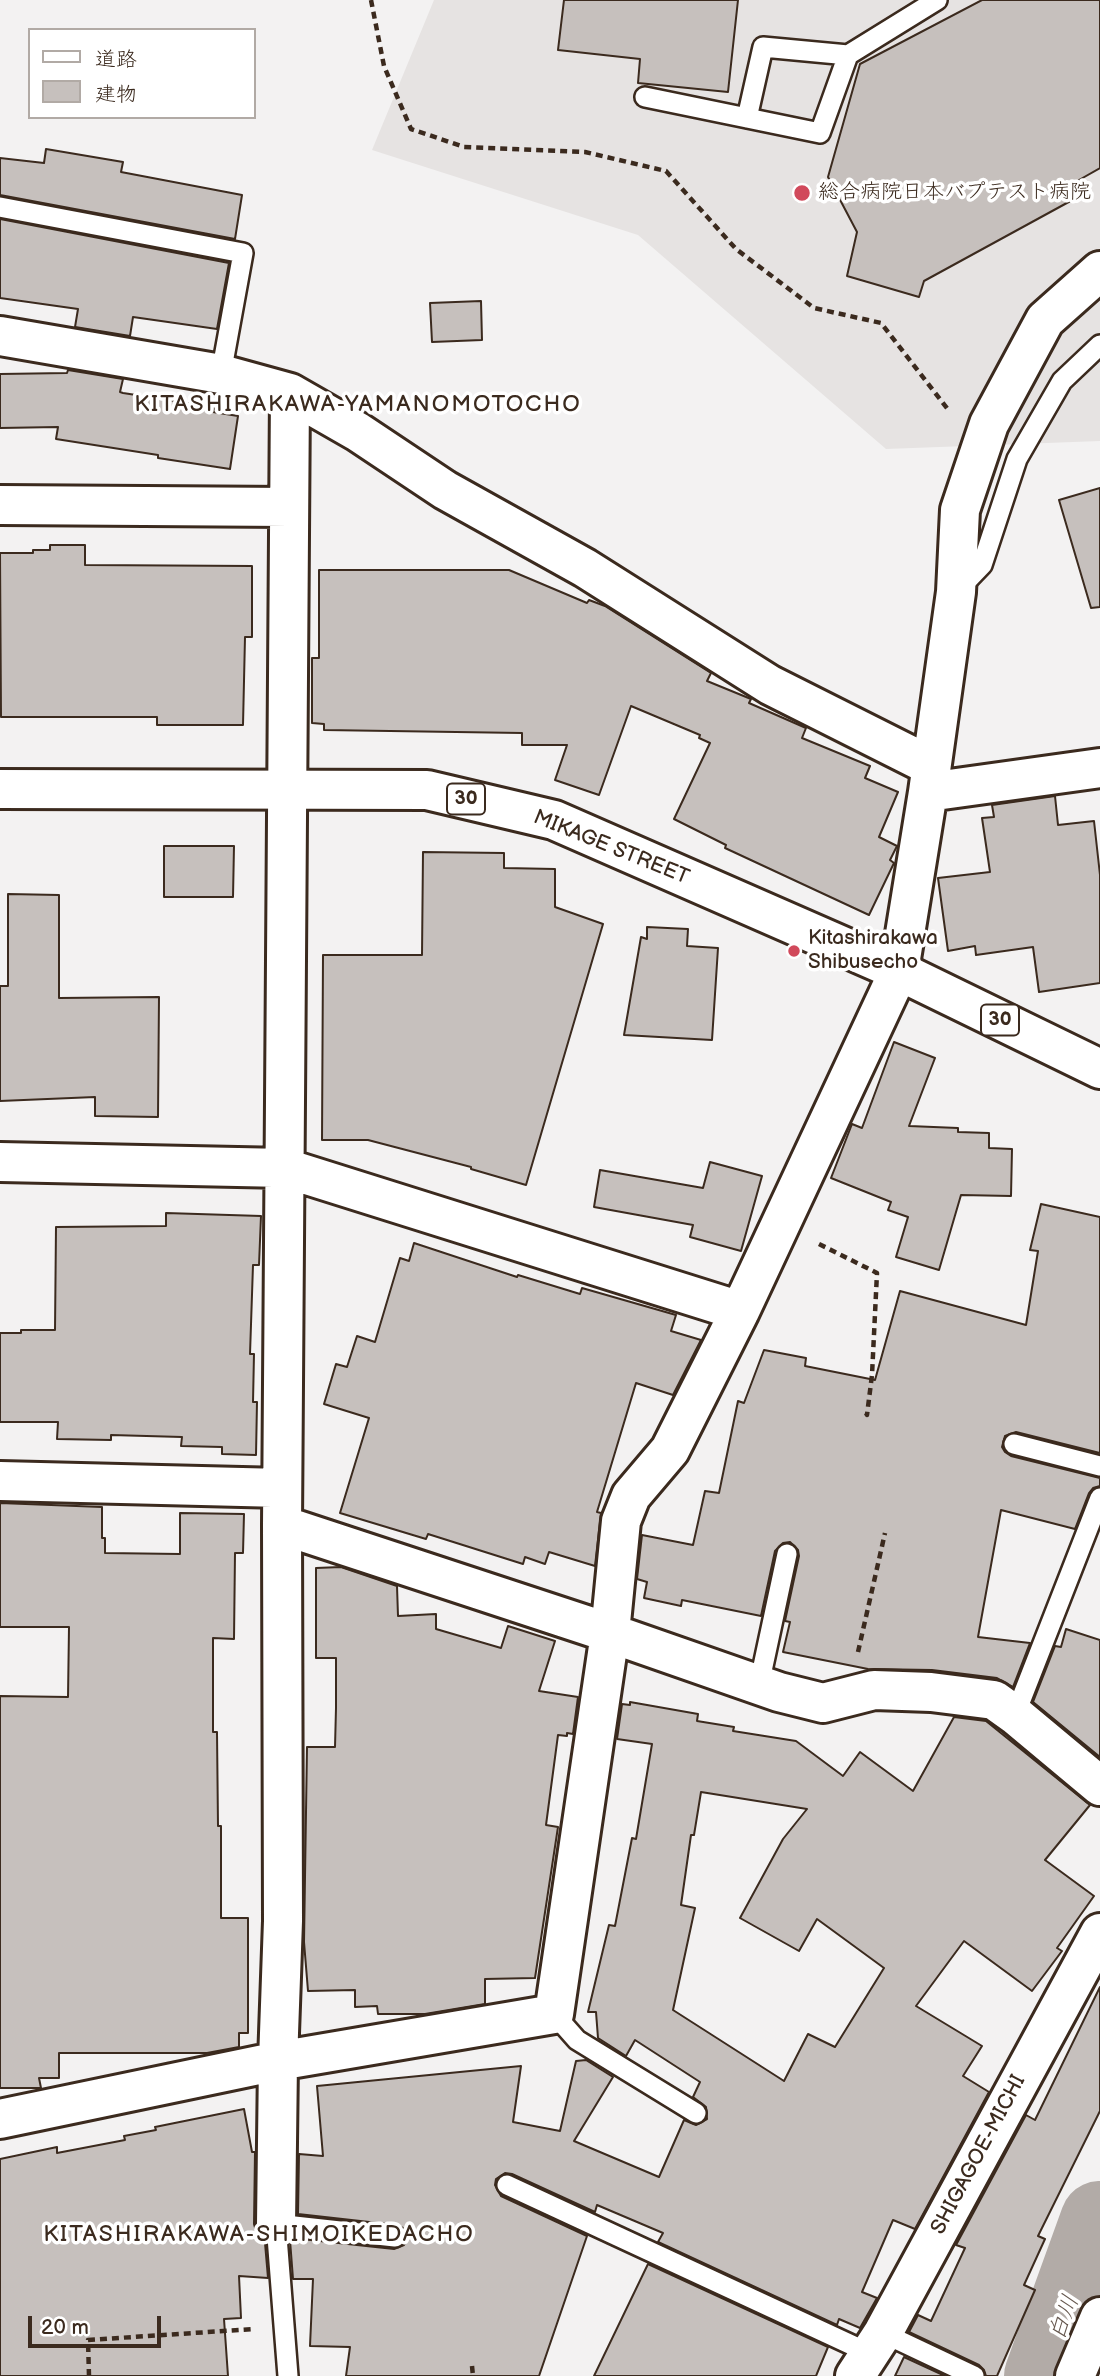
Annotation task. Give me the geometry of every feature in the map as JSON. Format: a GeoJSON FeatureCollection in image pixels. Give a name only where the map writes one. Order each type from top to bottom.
{"type":"FeatureCollection","features":[{"type":"Feature","properties":{"kind":"street"},"geometry":{"type":"LineString","coordinates":[[0,2119],[278,2061],[554,2014],[610,1633],[621,1521],[631,1496],[670,1450],[740,1311],[899,971],[930,779],[956,592],[960,510],[989,424],[1045,320],[1100,271]]}},
{"type":"Feature","properties":{"kind":"street"},"geometry":{"type":"LineString","coordinates":[[0,337],[222,374],[290,393],[358,432],[445,490],[585,568],[770,685],[930,779],[1100,768]]}},
{"type":"Feature","properties":{"kind":"street"},"geometry":{"type":"LineString","coordinates":[[276,2224],[283,1921],[282,1488],[290,393]]}},
{"type":"Feature","properties":{"kind":"street"},"geometry":{"type":"LineString","coordinates":[[0,505],[289,507]]}},
{"type":"Feature","properties":{"kind":"street","name":"MIKAGE STREET"},"geometry":{"type":"LineString","coordinates":[[0,789],[427,790],[554,820],[899,971],[1100,1069]]}},
{"type":"Feature","properties":{"kind":"street"},"geometry":{"type":"LineString","coordinates":[[0,1161],[285,1168],[740,1311]]}},
{"type":"Feature","properties":{"kind":"street"},"geometry":{"type":"LineString","coordinates":[[0,1481],[282,1488]]}},
{"type":"Feature","properties":{"kind":"street"},"geometry":{"type":"LineString","coordinates":[[282,1525],[759,1685],[823,1703],[874,1690],[931,1692],[994,1700],[1100,1786]]}},
{"type":"Feature","properties":{"kind":"street","name":"SHIGAGOE-MICHI"},"geometry":{"type":"LineString","coordinates":[[869,2354],[1088,1982],[1100,1933]]}},
{"type":"Feature","properties":{"kind":"street"},"geometry":{"type":"LineString","coordinates":[[1075,2376],[1100,2317]]}},
{"type":"Feature","properties":{"kind":"lane"},"geometry":{"type":"LineString","coordinates":[[747,118],[763,47],[848,55],[937,0]]}},
{"type":"Feature","properties":{"kind":"lane"},"geometry":{"type":"LineString","coordinates":[[645,97],[820,133],[848,55]]}},
{"type":"Feature","properties":{"kind":"lane"},"geometry":{"type":"LineString","coordinates":[[0,206],[243,253],[222,374]]}},
{"type":"Feature","properties":{"kind":"lane"},"geometry":{"type":"LineString","coordinates":[[956,592],[982,565],[1017,459],[1055,392],[1062,381],[1100,345]]}},
{"type":"Feature","properties":{"kind":"lane"},"geometry":{"type":"LineString","coordinates":[[1014,1444],[1100,1466]]}},
{"type":"Feature","properties":{"kind":"lane"},"geometry":{"type":"LineString","coordinates":[[1015,1715],[1100,1499]]}},
{"type":"Feature","properties":{"kind":"lane"},"geometry":{"type":"LineString","coordinates":[[759,1685],[787,1554]]}},
{"type":"Feature","properties":{"kind":"lane"},"geometry":{"type":"LineString","coordinates":[[554,2014],[577,2040],[696,2113]]}},
{"type":"Feature","properties":{"kind":"lane"},"geometry":{"type":"LineString","coordinates":[[508,2186],[869,2354],[974,2376]]}},
{"type":"Feature","properties":{"kind":"lane"},"geometry":{"type":"LineString","coordinates":[[288,2376],[276,2224],[395,2237]]}},
{"type":"Feature","properties":{"kind":"path"},"geometry":{"type":"LineString","coordinates":[[372,0],[384,65],[411,129],[464,147],[585,152],[666,171],[736,249],[814,308],[881,323],[949,412],[952,425]]}},
{"type":"Feature","properties":{"kind":"path"},"geometry":{"type":"LineString","coordinates":[[780,1225],[877,1273],[872,1375],[867,1415],[866,1413]]}},
{"type":"Feature","properties":{"kind":"path"},"geometry":{"type":"LineString","coordinates":[[848,1697],[886,1533]]}},
{"type":"Feature","properties":{"kind":"path"},"geometry":{"type":"LineString","coordinates":[[89,2376],[88,2340],[284,2327]]}},
{"type":"Feature","properties":{"kind":"path"},"geometry":{"type":"LineString","coordinates":[[472,2366],[473,2376]]}},
{"type":"Feature","properties":{"kind":"shaded area","name":"総合病院日本バプテスト病院"},"geometry":{"type":"Polygon","coordinates":[[[434,0],[1100,0],[1100,441],[886,449],[638,235],[372,150],[434,0]]]}},
{"type":"Feature","properties":{"kind":"building"},"geometry":{"type":"Polygon","coordinates":[[[564,0],[738,0],[728,92],[638,83],[640,59],[558,50],[564,0]]]}},
{"type":"Feature","properties":{"kind":"building"},"geometry":{"type":"Polygon","coordinates":[[[982,0],[1100,0],[1100,168],[1079,180],[1087,192],[924,281],[919,297],[847,276],[857,232],[828,177],[860,64],[982,0]]]}},
{"type":"Feature","properties":{"kind":"building"},"geometry":{"type":"Polygon","coordinates":[[[46,149],[123,162],[121,172],[242,195],[235,239],[0,195],[0,158],[44,163],[46,149]]]}},
{"type":"Feature","properties":{"kind":"building"},"geometry":{"type":"Polygon","coordinates":[[[0,219],[229,263],[217,329],[133,317],[130,336],[75,327],[78,309],[0,298],[0,219]]]}},
{"type":"Feature","properties":{"kind":"building"},"geometry":{"type":"Polygon","coordinates":[[[481,301],[482,340],[432,342],[430,303],[481,301]]]}},
{"type":"Feature","properties":{"kind":"building"},"geometry":{"type":"Polygon","coordinates":[[[68,370],[123,379],[120,392],[123,393],[215,407],[213,412],[238,416],[230,469],[56,439],[58,427],[0,428],[0,374],[67,373],[68,370]]]}},
{"type":"Feature","properties":{"kind":"building"},"geometry":{"type":"Polygon","coordinates":[[[1100,488],[1100,607],[1091,608],[1059,500],[1100,488]]]}},
{"type":"Feature","properties":{"kind":"building"},"geometry":{"type":"Polygon","coordinates":[[[50,545],[85,545],[85,565],[252,566],[252,637],[245,637],[243,725],[157,725],[157,717],[1,717],[0,553],[33,553],[33,550],[50,550],[50,545]]]}},
{"type":"Feature","properties":{"kind":"building"},"geometry":{"type":"Polygon","coordinates":[[[319,570],[509,570],[587,603],[589,600],[605,606],[711,673],[707,681],[751,699],[749,703],[806,728],[802,738],[870,766],[865,778],[898,792],[879,837],[897,846],[890,860],[894,863],[869,915],[725,848],[726,845],[674,819],[710,743],[699,738],[700,735],[631,706],[599,795],[555,780],[567,745],[522,745],[522,733],[324,730],[324,724],[312,723],[312,658],[319,658],[319,570]]]}},
{"type":"Feature","properties":{"kind":"building"},"geometry":{"type":"Polygon","coordinates":[[[1055,796],[1058,825],[1094,821],[1100,875],[1100,983],[1039,992],[1033,947],[976,955],[975,946],[948,951],[938,878],[990,872],[982,818],[994,817],[992,805],[1055,796]]]}},
{"type":"Feature","properties":{"kind":"building"},"geometry":{"type":"Polygon","coordinates":[[[164,846],[234,846],[233,897],[164,897],[164,846]]]}},
{"type":"Feature","properties":{"kind":"building"},"geometry":{"type":"Polygon","coordinates":[[[423,852],[504,853],[504,868],[555,869],[555,907],[603,924],[526,1185],[471,1167],[368,1140],[322,1140],[323,955],[422,955],[423,852]]]}},
{"type":"Feature","properties":{"kind":"building"},"geometry":{"type":"Polygon","coordinates":[[[8,894],[59,895],[59,998],[159,997],[158,1117],[95,1116],[95,1097],[0,1101],[0,986],[8,986],[8,894]]]}},
{"type":"Feature","properties":{"kind":"building"},"geometry":{"type":"Polygon","coordinates":[[[647,927],[688,929],[687,946],[718,948],[712,1040],[624,1035],[641,937],[647,939],[647,927]]]}},
{"type":"Feature","properties":{"kind":"building"},"geometry":{"type":"Polygon","coordinates":[[[894,1042],[935,1058],[909,1126],[958,1128],[958,1132],[989,1133],[989,1148],[1012,1149],[1011,1196],[961,1195],[939,1270],[896,1257],[908,1217],[888,1210],[891,1202],[831,1178],[852,1124],[862,1128],[894,1042]]]}},
{"type":"Feature","properties":{"kind":"building"},"geometry":{"type":"Polygon","coordinates":[[[710,1162],[762,1176],[741,1251],[690,1237],[693,1225],[594,1207],[600,1170],[703,1188],[710,1162]]]}},
{"type":"Feature","properties":{"kind":"building"},"geometry":{"type":"Polygon","coordinates":[[[1041,1204],[1100,1217],[1100,1453],[1016,1432],[1005,1436],[1002,1447],[1011,1456],[1100,1478],[1100,1486],[1089,1493],[1075,1529],[1001,1510],[978,1637],[1030,1643],[1013,1687],[997,1678],[932,1670],[868,1669],[783,1652],[790,1622],[785,1621],[799,1556],[798,1550],[790,1542],[783,1543],[775,1551],[761,1616],[682,1600],[681,1606],[644,1598],[647,1582],[637,1579],[642,1535],[693,1545],[705,1491],[719,1493],[738,1401],[744,1403],[764,1350],[806,1358],[805,1366],[875,1380],[900,1291],[1026,1325],[1038,1251],[1030,1250],[1041,1204]]]}},
{"type":"Feature","properties":{"kind":"building"},"geometry":{"type":"Polygon","coordinates":[[[166,1213],[261,1216],[259,1265],[253,1265],[250,1354],[254,1354],[253,1402],[257,1402],[256,1455],[222,1454],[222,1447],[181,1446],[182,1437],[111,1435],[111,1440],[57,1439],[58,1422],[0,1422],[0,1333],[55,1330],[56,1227],[166,1226],[166,1213]]]}},
{"type":"Feature","properties":{"kind":"building"},"geometry":{"type":"Polygon","coordinates":[[[414,1243],[517,1277],[518,1275],[580,1294],[582,1288],[676,1315],[671,1331],[701,1340],[673,1395],[636,1383],[597,1512],[601,1513],[595,1566],[549,1552],[545,1564],[525,1557],[523,1564],[428,1534],[426,1539],[340,1513],[369,1418],[324,1404],[336,1364],[347,1367],[357,1336],[375,1342],[400,1258],[409,1261],[414,1243]]]}},
{"type":"Feature","properties":{"kind":"building"},"geometry":{"type":"Polygon","coordinates":[[[0,1503],[102,1507],[105,1553],[180,1554],[180,1513],[244,1514],[243,1553],[235,1553],[234,1639],[213,1638],[213,1732],[217,1732],[221,1918],[248,1918],[248,2033],[239,2033],[239,2047],[207,2053],[59,2053],[59,2078],[39,2078],[41,2088],[0,2088],[0,1696],[68,1697],[69,1627],[0,1627],[0,1503]]]}},
{"type":"Feature","properties":{"kind":"building"},"geometry":{"type":"Polygon","coordinates":[[[341,1567],[397,1586],[398,1616],[436,1614],[436,1629],[501,1648],[508,1626],[555,1641],[539,1691],[578,1697],[573,1734],[558,1735],[546,1825],[558,1827],[535,1978],[485,1979],[485,2004],[425,2014],[378,2014],[377,2006],[355,2007],[355,1990],[308,1991],[304,1942],[307,1747],[335,1747],[336,1708],[336,1658],[316,1658],[316,1568],[341,1567]]]}},
{"type":"Feature","properties":{"kind":"building"},"geometry":{"type":"Polygon","coordinates":[[[1066,1629],[1100,1640],[1100,1757],[1033,1702],[1055,1646],[1061,1647],[1066,1629]]]}},
{"type":"Feature","properties":{"kind":"building"},"geometry":{"type":"Polygon","coordinates":[[[630,1702],[698,1714],[697,1721],[734,1727],[733,1731],[796,1741],[843,1776],[860,1752],[913,1791],[954,1717],[986,1721],[1090,1805],[1045,1860],[1094,1896],[1057,1948],[1062,1951],[1032,1991],[964,1941],[916,2006],[982,2046],[963,2076],[989,2092],[915,2229],[893,2220],[862,2292],[877,2298],[860,2328],[839,2319],[837,2325],[658,2242],[663,2233],[597,2205],[595,2212],[505,2173],[496,2179],[495,2185],[501,2196],[587,2236],[539,2376],[346,2376],[350,2347],[310,2346],[313,2279],[293,2279],[290,2240],[292,2238],[394,2249],[404,2245],[407,2238],[403,2228],[396,2225],[298,2214],[299,2154],[323,2156],[317,2086],[521,2066],[513,2122],[560,2131],[576,2061],[586,2060],[613,2077],[574,2141],[659,2177],[684,2120],[696,2125],[707,2119],[706,2107],[693,2097],[700,2082],[635,2040],[626,2056],[598,2038],[596,2012],[588,2012],[609,1925],[615,1926],[632,1838],[636,1839],[652,1744],[617,1739],[622,1704],[630,1705],[630,1702]],[[701,1792],[694,1835],[691,1835],[681,1905],[695,1908],[673,2010],[784,2081],[808,2034],[835,2047],[884,1968],[817,1919],[799,1951],[740,1918],[783,1839],[807,1809],[701,1792]]]}},
{"type":"Feature","properties":{"kind":"building"},"geometry":{"type":"Polygon","coordinates":[[[1100,1987],[1100,2111],[1038,2236],[1045,2239],[1024,2285],[1035,2290],[997,2376],[986,2376],[979,2365],[909,2332],[918,2315],[931,2321],[965,2248],[956,2245],[1026,2115],[1035,2120],[1100,1987]]]}},
{"type":"Feature","properties":{"kind":"building"},"geometry":{"type":"Polygon","coordinates":[[[244,2109],[252,2152],[255,2152],[254,2224],[257,2235],[265,2243],[268,2278],[239,2276],[241,2318],[224,2319],[228,2376],[0,2376],[0,2159],[57,2147],[57,2153],[125,2140],[124,2136],[156,2130],[155,2127],[244,2109]]]}},
{"type":"Feature","properties":{"kind":"building"},"geometry":{"type":"Polygon","coordinates":[[[648,2264],[828,2347],[816,2376],[594,2376],[648,2264]]]}},
{"type":"Feature","properties":{"kind":"building"},"geometry":{"type":"Polygon","coordinates":[[[904,2357],[945,2376],[895,2376],[904,2357]]]}},
{"type":"Feature","properties":{"kind":"waterway","name":"白川"},"geometry":{"type":"LineString","coordinates":[[1044,2376],[1100,2221]]}},
{"type":"Feature","properties":{"kind":"place","name":"総合病院日本バプテスト病院"},"geometry":{"type":"Point","coordinates":[802,193]}},
{"type":"Feature","properties":{"kind":"place","name":"Kitashirakawa Shibusecho"},"geometry":{"type":"Point","coordinates":[794,951]}},
{"type":"Feature","properties":{"kind":"district","name":"KITASHIRAKAWA-YAMANOMOTOCHO"},"geometry":{"type":"Point","coordinates":[358,405]}},
{"type":"Feature","properties":{"kind":"district","name":"KITASHIRAKAWA-SHIMOIKEDACHO"},"geometry":{"type":"Point","coordinates":[259,2235]}}]}
